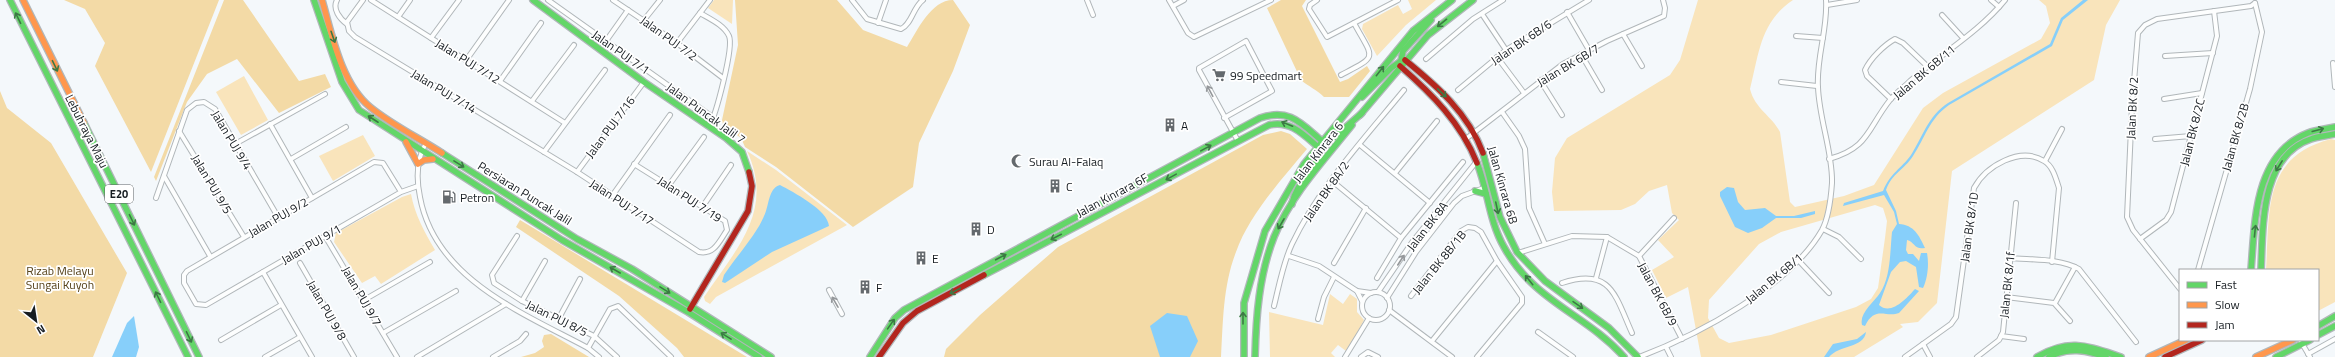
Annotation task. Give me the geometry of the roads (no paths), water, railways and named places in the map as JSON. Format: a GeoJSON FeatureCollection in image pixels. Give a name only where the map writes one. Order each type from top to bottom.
{"type":"FeatureCollection","features":[{"type":"Feature","properties":{"kind":"main road","name":"Lebuhraya Maju"},"geometry":{"type":"LineString","coordinates":[[10,0],[188,357]]}},
{"type":"Feature","properties":{"kind":"main road","name":"Lebuhraya Maju"},"geometry":{"type":"LineString","coordinates":[[23,0],[199,357]]}},
{"type":"Feature","properties":{"kind":"main road","name":"Persiaran Puncak Jalil"},"geometry":{"type":"LineString","coordinates":[[314,0],[334,62],[351,99],[365,114],[562,240],[688,312],[759,357]]}},
{"type":"Feature","properties":{"kind":"main road","name":"Persiaran Puncak Jalil"},"geometry":{"type":"LineString","coordinates":[[322,0],[345,69],[364,101],[370,107],[577,239],[632,269],[771,357]]}},
{"type":"Feature","properties":{"kind":"main road","name":"Jalan Puncak Jalil 7"},"geometry":{"type":"LineString","coordinates":[[533,0],[644,82],[710,127],[742,152],[749,171],[752,186],[748,211],[688,312]]}},
{"type":"Feature","properties":{"kind":"main road","name":"Jalan Kinrara 6"},"geometry":{"type":"LineString","coordinates":[[1244,357],[1244,303],[1262,238],[1309,158],[1413,31],[1452,0]]}},
{"type":"Feature","properties":{"kind":"main road","name":"Jalan Kinrara 6"},"geometry":{"type":"LineString","coordinates":[[1255,357],[1255,322],[1263,274],[1274,237],[1292,206],[1307,182],[1402,63],[1443,22],[1473,0]]}},
{"type":"Feature","properties":{"kind":"main road"},"geometry":{"type":"LineString","coordinates":[[1353,105],[1379,82],[1392,66],[1402,63],[1403,51],[1408,43],[1440,9]]}},
{"type":"Feature","properties":{"kind":"main road"},"geometry":{"type":"LineString","coordinates":[[1413,67],[1414,50]]}},
{"type":"Feature","properties":{"kind":"main road","name":"Jalan Kinrara 6B"},"geometry":{"type":"LineString","coordinates":[[1402,63],[1413,67],[1458,109],[1474,134],[1484,154],[1491,179],[1498,216],[1507,237],[1518,253],[1543,281],[1611,328],[1638,357]]}},
{"type":"Feature","properties":{"kind":"main road","name":"Jalan Kinrara 6B"},"geometry":{"type":"LineString","coordinates":[[1402,63],[1409,74],[1451,114],[1467,138],[1477,161],[1496,229],[1509,255],[1533,285],[1555,304],[1605,336],[1624,357]]}},
{"type":"Feature","properties":{"kind":"main road"},"geometry":{"type":"LineString","coordinates":[[1393,75],[1398,73],[1409,74]]}},
{"type":"Feature","properties":{"kind":"main road","name":"Jalan Kinrara 6F"},"geometry":{"type":"LineString","coordinates":[[870,357],[892,322],[904,310],[1270,114],[1278,113],[1292,117],[1311,133],[1321,145]]}},
{"type":"Feature","properties":{"kind":"main road"},"geometry":{"type":"LineString","coordinates":[[1292,206],[1292,200],[1296,189],[1322,153],[1321,145],[1362,113]]}},
{"type":"Feature","properties":{"kind":"main road","name":"Jalan Kinrara 6F"},"geometry":{"type":"LineString","coordinates":[[879,357],[900,327],[910,317],[1039,246],[1269,124],[1282,122],[1293,127],[1307,138],[1321,145]]}},
{"type":"Feature","properties":{"kind":"main road"},"geometry":{"type":"LineString","coordinates":[[2251,269],[2258,197],[2264,175],[2272,163],[2289,144],[2312,132],[2335,127]]}},
{"type":"Feature","properties":{"kind":"main road"},"geometry":{"type":"LineString","coordinates":[[1311,133],[1324,135],[1329,134]]}},
{"type":"Feature","properties":{"kind":"main road"},"geometry":{"type":"LineString","coordinates":[[2261,269],[2265,200],[2270,180],[2281,162],[2290,152],[2320,137],[2335,134]]}},
{"type":"Feature","properties":{"kind":"main road"},"geometry":{"type":"LineString","coordinates":[[1307,138],[1311,149],[1309,158]]}},
{"type":"Feature","properties":{"kind":"main road"},"geometry":{"type":"LineString","coordinates":[[405,140],[418,164],[424,160],[434,158]]}},
{"type":"Feature","properties":{"kind":"main road"},"geometry":{"type":"LineString","coordinates":[[1484,188],[1491,179]]}},
{"type":"Feature","properties":{"kind":"main road"},"geometry":{"type":"LineString","coordinates":[[1134,187],[1138,194]]}},
{"type":"Feature","properties":{"kind":"main road"},"geometry":{"type":"LineString","coordinates":[[1475,192],[1486,194]]}},
{"type":"Feature","properties":{"kind":"main road"},"geometry":{"type":"LineString","coordinates":[[965,276],[969,284]]}},
{"type":"Feature","properties":{"kind":"main road"},"geometry":{"type":"LineString","coordinates":[[2319,325],[2335,316]]}},
{"type":"Feature","properties":{"kind":"main road"},"geometry":{"type":"LineString","coordinates":[[2319,334],[2335,326]]}},
{"type":"Feature","properties":{"kind":"main road"},"geometry":{"type":"LineString","coordinates":[[2149,357],[2184,341]]}},
{"type":"Feature","properties":{"kind":"main road"},"geometry":{"type":"LineString","coordinates":[[2165,357],[2200,341]]}},
{"type":"Feature","properties":{"kind":"main road"},"geometry":{"type":"LineString","coordinates":[[2256,357],[2291,341]]}},
{"type":"Feature","properties":{"kind":"main road"},"geometry":{"type":"LineString","coordinates":[[2276,357],[2301,342]]}},
{"type":"Feature","properties":{"kind":"main road"},"geometry":{"type":"LineString","coordinates":[[2037,357],[2051,348],[2070,344],[2093,346],[2121,357]]}},
{"type":"Feature","properties":{"kind":"main road"},"geometry":{"type":"LineString","coordinates":[[2049,357],[2055,353],[2074,350],[2092,352],[2106,357]]}},
{"type":"Feature","properties":{"kind":"street","name":"Jalan PUJ 7/14"},"geometry":{"type":"LineString","coordinates":[[337,0],[335,7],[338,15],[355,37],[544,152]]}},
{"type":"Feature","properties":{"kind":"street"},"geometry":{"type":"LineString","coordinates":[[347,26],[363,0]]}},
{"type":"Feature","properties":{"kind":"street","name":"Jalan PUJ 7/12"},"geometry":{"type":"LineString","coordinates":[[371,0],[467,59],[565,123]]}},
{"type":"Feature","properties":{"kind":"street"},"geometry":{"type":"LineString","coordinates":[[398,17],[410,0]]}},
{"type":"Feature","properties":{"kind":"street"},"geometry":{"type":"LineString","coordinates":[[431,38],[459,0]]}},
{"type":"Feature","properties":{"kind":"street"},"geometry":{"type":"LineString","coordinates":[[467,59],[509,0]]}},
{"type":"Feature","properties":{"kind":"street","name":"Jalan PUJ 7/1"},"geometry":{"type":"LineString","coordinates":[[548,0],[714,118]]}},
{"type":"Feature","properties":{"kind":"street","name":"Jalan PUJ 7/2"},"geometry":{"type":"LineString","coordinates":[[614,0],[677,43],[723,78]]}},
{"type":"Feature","properties":{"kind":"street"},"geometry":{"type":"LineString","coordinates":[[644,20],[660,0]]}},
{"type":"Feature","properties":{"kind":"street"},"geometry":{"type":"LineString","coordinates":[[677,43],[710,0]]}},
{"type":"Feature","properties":{"kind":"street"},"geometry":{"type":"LineString","coordinates":[[852,0],[863,16],[878,23],[903,29],[917,5],[923,0]]}},
{"type":"Feature","properties":{"kind":"street"},"geometry":{"type":"LineString","coordinates":[[878,23],[886,0]]}},
{"type":"Feature","properties":{"kind":"street"},"geometry":{"type":"LineString","coordinates":[[1087,0],[1094,15]]}},
{"type":"Feature","properties":{"kind":"street"},"geometry":{"type":"LineString","coordinates":[[1170,0],[1188,33],[1194,37],[1272,0]]}},
{"type":"Feature","properties":{"kind":"street"},"geometry":{"type":"LineString","coordinates":[[1172,6],[1184,0]]}},
{"type":"Feature","properties":{"kind":"street"},"geometry":{"type":"LineString","coordinates":[[1317,0],[1310,5],[1309,9],[1327,37],[1398,0]]}},
{"type":"Feature","properties":{"kind":"street"},"geometry":{"type":"LineString","coordinates":[[1426,59],[1482,14],[1503,0]]}},
{"type":"Feature","properties":{"kind":"street"},"geometry":{"type":"LineString","coordinates":[[1574,0],[1577,6]]}},
{"type":"Feature","properties":{"kind":"street","name":"Jalan BK 6B/6"},"geometry":{"type":"LineString","coordinates":[[1458,90],[1506,50],[1588,0]]}},
{"type":"Feature","properties":{"kind":"street","name":"Jalan BK 6B/7"},"geometry":{"type":"LineString","coordinates":[[1467,138],[1502,112],[1540,80],[1581,54],[1664,16],[1665,8],[1663,0]]}},
{"type":"Feature","properties":{"kind":"street"},"geometry":{"type":"LineString","coordinates":[[1826,2],[1856,0]]}},
{"type":"Feature","properties":{"kind":"street"},"geometry":{"type":"LineString","coordinates":[[1992,0],[1999,7]]}},
{"type":"Feature","properties":{"kind":"street","name":"Jalan BK 6B/11"},"geometry":{"type":"LineString","coordinates":[[1829,159],[1847,154],[1861,143],[1890,99],[1927,66],[1963,38],[2005,0]]}},
{"type":"Feature","properties":{"kind":"street","name":"Jalan BK 6B/1"},"geometry":{"type":"LineString","coordinates":[[1638,357],[1666,347],[1749,301],[1799,261],[1823,229],[1829,208],[1832,182],[1829,159],[1821,123],[1817,86],[1826,2]]}},
{"type":"Feature","properties":{"kind":"street","name":"Jalan BK 8/2"},"geometry":{"type":"LineString","coordinates":[[2179,288],[2133,230],[2127,217],[2132,106],[2138,33],[2145,25],[2156,18],[2251,6],[2255,2]]}},
{"type":"Feature","properties":{"kind":"street","name":"Jalan BK 8/2B"},"geometry":{"type":"LineString","coordinates":[[2198,269],[2250,89],[2262,32],[2255,2]]}},
{"type":"Feature","properties":{"kind":"street"},"geometry":{"type":"LineString","coordinates":[[606,41],[628,10]]}},
{"type":"Feature","properties":{"kind":"street","name":"Jalan BK 8/2C"},"geometry":{"type":"LineString","coordinates":[[2140,239],[2166,220],[2171,212],[2214,53],[2217,36],[2214,11]]}},
{"type":"Feature","properties":{"kind":"street"},"geometry":{"type":"LineString","coordinates":[[1567,12],[1589,50]]}},
{"type":"Feature","properties":{"kind":"street"},"geometry":{"type":"LineString","coordinates":[[700,13],[725,30],[732,43],[714,118],[710,127]]}},
{"type":"Feature","properties":{"kind":"street"},"geometry":{"type":"LineString","coordinates":[[1482,14],[1506,50]]}},
{"type":"Feature","properties":{"kind":"street"},"geometry":{"type":"LineString","coordinates":[[1942,16],[1963,38]]}},
{"type":"Feature","properties":{"kind":"street"},"geometry":{"type":"LineString","coordinates":[[500,80],[541,23]]}},
{"type":"Feature","properties":{"kind":"street"},"geometry":{"type":"LineString","coordinates":[[1341,75],[1366,62],[1370,57],[1370,52],[1354,23]]}},
{"type":"Feature","properties":{"kind":"street"},"geometry":{"type":"LineString","coordinates":[[1623,34],[1642,66]]}},
{"type":"Feature","properties":{"kind":"street"},"geometry":{"type":"LineString","coordinates":[[1796,36],[1823,38]]}},
{"type":"Feature","properties":{"kind":"street"},"geometry":{"type":"LineString","coordinates":[[1890,99],[1867,76],[1865,70],[1890,42],[1895,39],[1903,43],[1927,66]]}},
{"type":"Feature","properties":{"kind":"street"},"geometry":{"type":"LineString","coordinates":[[1224,118],[1272,91],[1246,41],[1199,68],[1224,118],[1238,141]]}},
{"type":"Feature","properties":{"kind":"street"},"geometry":{"type":"LineString","coordinates":[[532,102],[574,45]]}},
{"type":"Feature","properties":{"kind":"street"},"geometry":{"type":"LineString","coordinates":[[2165,56],[2214,53]]}},
{"type":"Feature","properties":{"kind":"street"},"geometry":{"type":"LineString","coordinates":[[1581,54],[1602,90]]}},
{"type":"Feature","properties":{"kind":"street"},"geometry":{"type":"LineString","coordinates":[[1497,58],[1524,93]]}},
{"type":"Feature","properties":{"kind":"street"},"geometry":{"type":"LineString","coordinates":[[2333,63],[2335,87]]}},
{"type":"Feature","properties":{"kind":"street"},"geometry":{"type":"LineString","coordinates":[[544,152],[605,70]]}},
{"type":"Feature","properties":{"kind":"street"},"geometry":{"type":"LineString","coordinates":[[1540,80],[1562,115]]}},
{"type":"Feature","properties":{"kind":"street","name":"Jalan PUJ 7/16"},"geometry":{"type":"LineString","coordinates":[[577,172],[644,82]]}},
{"type":"Feature","properties":{"kind":"street"},"geometry":{"type":"LineString","coordinates":[[1781,82],[1817,86]]}},
{"type":"Feature","properties":{"kind":"street","name":"Jalan BK 8A/2"},"geometry":{"type":"LineString","coordinates":[[1274,306],[1295,239],[1331,180],[1404,90]]}},
{"type":"Feature","properties":{"kind":"street"},"geometry":{"type":"LineString","coordinates":[[2164,99],[2202,93]]}},
{"type":"Feature","properties":{"kind":"street"},"geometry":{"type":"LineString","coordinates":[[235,144],[325,94]]}},
{"type":"Feature","properties":{"kind":"street","name":"Jalan PUJ 9/4"},"geometry":{"type":"LineString","coordinates":[[156,198],[187,110],[196,103],[204,102],[215,109],[278,217]]}},
{"type":"Feature","properties":{"kind":"street"},"geometry":{"type":"LineString","coordinates":[[1502,112],[1519,136],[1525,149],[1529,208],[1545,244]]}},
{"type":"Feature","properties":{"kind":"street"},"geometry":{"type":"LineString","coordinates":[[612,196],[670,116]]}},
{"type":"Feature","properties":{"kind":"street"},"geometry":{"type":"LineString","coordinates":[[1396,174],[1437,120]]}},
{"type":"Feature","properties":{"kind":"street"},"geometry":{"type":"LineString","coordinates":[[270,124],[312,198]]}},
{"type":"Feature","properties":{"kind":"street"},"geometry":{"type":"LineString","coordinates":[[291,159],[346,127]]}},
{"type":"Feature","properties":{"kind":"street"},"geometry":{"type":"LineString","coordinates":[[2052,262],[2059,188],[2056,177],[2045,161],[2062,129]]}},
{"type":"Feature","properties":{"kind":"street","name":"Jalan PUJ 9/5"},"geometry":{"type":"LineString","coordinates":[[179,131],[244,237]]}},
{"type":"Feature","properties":{"kind":"street"},"geometry":{"type":"LineString","coordinates":[[2156,139],[2191,136]]}},
{"type":"Feature","properties":{"kind":"street"},"geometry":{"type":"LineString","coordinates":[[669,185],[704,137]]}},
{"type":"Feature","properties":{"kind":"street"},"geometry":{"type":"LineString","coordinates":[[426,144],[418,164],[418,186],[428,224],[446,254],[481,288],[506,304],[588,348],[599,357]]}},
{"type":"Feature","properties":{"kind":"street"},"geometry":{"type":"LineString","coordinates":[[1360,145],[1430,203]]}},
{"type":"Feature","properties":{"kind":"street","name":"Jalan PUJ 7/17"},"geometry":{"type":"LineString","coordinates":[[544,152],[699,252]]}},
{"type":"Feature","properties":{"kind":"street","name":"Jalan BK 8/1D"},"geometry":{"type":"LineString","coordinates":[[1904,357],[1951,324],[1956,317],[1974,188],[1978,180],[1987,171],[2018,156],[2025,156],[2045,161]]}},
{"type":"Feature","properties":{"kind":"street","name":"Jalan PUJ 9/2"},"geometry":{"type":"LineString","coordinates":[[206,306],[196,304],[183,278],[187,271],[210,256],[378,161],[385,166],[401,192]]}},
{"type":"Feature","properties":{"kind":"street","name":"Jalan BK 8A"},"geometry":{"type":"LineString","coordinates":[[1378,292],[1413,241],[1477,161]]}},
{"type":"Feature","properties":{"kind":"street"},"geometry":{"type":"LineString","coordinates":[[1377,278],[1402,238],[1463,162]]}},
{"type":"Feature","properties":{"kind":"street","name":"Jalan PUJ 7/19"},"geometry":{"type":"LineString","coordinates":[[634,164],[725,221],[727,230],[714,250],[707,253],[699,252]]}},
{"type":"Feature","properties":{"kind":"street"},"geometry":{"type":"LineString","coordinates":[[703,206],[731,165]]}},
{"type":"Feature","properties":{"kind":"street"},"geometry":{"type":"LineString","coordinates":[[164,176],[210,256]]}},
{"type":"Feature","properties":{"kind":"street"},"geometry":{"type":"LineString","coordinates":[[1331,180],[1402,238]]}},
{"type":"Feature","properties":{"kind":"street","name":"Jalan PUJ 9/1"},"geometry":{"type":"LineString","coordinates":[[206,306],[401,192],[418,186]]}},
{"type":"Feature","properties":{"kind":"street","name":"Jalan BK 8A"},"geometry":{"type":"LineString","coordinates":[[1387,298],[1416,252],[1454,203],[1462,196],[1484,188]]}},
{"type":"Feature","properties":{"kind":"street","name":"Jalan BK 8/1f"},"geometry":{"type":"LineString","coordinates":[[2001,336],[2016,203]]}},
{"type":"Feature","properties":{"kind":"street"},"geometry":{"type":"LineString","coordinates":[[1334,263],[1366,208]]}},
{"type":"Feature","properties":{"kind":"street"},"geometry":{"type":"LineString","coordinates":[[1639,256],[1674,218]]}},
{"type":"Feature","properties":{"kind":"street","name":"Jalan BK 8B/1B"},"geometry":{"type":"LineString","coordinates":[[1411,296],[1461,230],[1468,227],[1475,228],[1481,232],[1497,261],[1521,293],[1522,303],[1478,357]]}},
{"type":"Feature","properties":{"kind":"street"},"geometry":{"type":"LineString","coordinates":[[1823,229],[1839,237],[1861,259]]}},
{"type":"Feature","properties":{"kind":"street","name":"Jalan PUJ 9/7"},"geometry":{"type":"LineString","coordinates":[[326,236],[398,357]]}},
{"type":"Feature","properties":{"kind":"street","name":"Jalan PUJ 8/5"},"geometry":{"type":"LineString","coordinates":[[517,236],[492,275],[494,283],[522,301],[594,336],[617,357]]}},
{"type":"Feature","properties":{"kind":"street","name":"Jalan BK 6B/9"},"geometry":{"type":"LineString","coordinates":[[1518,253],[1572,236],[1608,237],[1639,256],[1682,338]]}},
{"type":"Feature","properties":{"kind":"street"},"geometry":{"type":"LineString","coordinates":[[1596,278],[1608,237]]}},
{"type":"Feature","properties":{"kind":"street"},"geometry":{"type":"LineString","coordinates":[[1035,239],[1039,246]]}},
{"type":"Feature","properties":{"kind":"street"},"geometry":{"type":"LineString","coordinates":[[1289,256],[1319,266],[1357,291],[1370,293],[1378,292],[1387,298],[1389,310],[1452,357]]}},
{"type":"Feature","properties":{"kind":"street"},"geometry":{"type":"LineString","coordinates":[[2010,258],[2052,262],[2075,267],[2082,272],[2136,342]]}},
{"type":"Feature","properties":{"kind":"street"},"geometry":{"type":"LineString","coordinates":[[522,301],[545,261]]}},
{"type":"Feature","properties":{"kind":"street"},"geometry":{"type":"LineString","coordinates":[[1432,341],[1497,261]]}},
{"type":"Feature","properties":{"kind":"street"},"geometry":{"type":"LineString","coordinates":[[1799,261],[1829,293]]}},
{"type":"Feature","properties":{"kind":"street"},"geometry":{"type":"LineString","coordinates":[[364,300],[430,262]]}},
{"type":"Feature","properties":{"kind":"street","name":"Jalan PUJ 9/8"},"geometry":{"type":"LineString","coordinates":[[300,263],[354,357]]}},
{"type":"Feature","properties":{"kind":"street"},"geometry":{"type":"LineString","coordinates":[[2055,304],[2075,267]]}},
{"type":"Feature","properties":{"kind":"street"},"geometry":{"type":"LineString","coordinates":[[263,272],[312,357]]}},
{"type":"Feature","properties":{"kind":"street"},"geometry":{"type":"LineString","coordinates":[[1318,319],[1324,297],[1334,277]]}},
{"type":"Feature","properties":{"kind":"street"},"geometry":{"type":"LineString","coordinates":[[1562,284],[1579,278],[1596,278],[1606,285],[1616,296],[1632,333]]}},
{"type":"Feature","properties":{"kind":"street"},"geometry":{"type":"LineString","coordinates":[[559,318],[580,279]]}},
{"type":"Feature","properties":{"kind":"street"},"geometry":{"type":"LineString","coordinates":[[830,290],[842,314]]}},
{"type":"Feature","properties":{"kind":"street"},"geometry":{"type":"LineString","coordinates":[[383,333],[456,291]]}},
{"type":"Feature","properties":{"kind":"street"},"geometry":{"type":"LineString","coordinates":[[1357,291],[1362,301],[1362,309],[1369,318],[1381,319],[1389,310]]}},
{"type":"Feature","properties":{"kind":"street"},"geometry":{"type":"LineString","coordinates":[[1362,301],[1370,293]]}},
{"type":"Feature","properties":{"kind":"street"},"geometry":{"type":"LineString","coordinates":[[2006,297],[2055,304],[2070,321]]}},
{"type":"Feature","properties":{"kind":"street"},"geometry":{"type":"LineString","coordinates":[[417,357],[506,304]]}},
{"type":"Feature","properties":{"kind":"street"},"geometry":{"type":"LineString","coordinates":[[221,340],[281,305]]}},
{"type":"Feature","properties":{"kind":"street"},"geometry":{"type":"LineString","coordinates":[[588,348],[612,308],[618,306],[671,357]]}},
{"type":"Feature","properties":{"kind":"street"},"geometry":{"type":"LineString","coordinates":[[1345,357],[1369,318]]}},
{"type":"Feature","properties":{"kind":"street"},"geometry":{"type":"LineString","coordinates":[[1538,332],[1573,357]]}},
{"type":"Feature","properties":{"kind":"street"},"geometry":{"type":"LineString","coordinates":[[493,357],[520,341],[526,334]]}},
{"type":"Feature","properties":{"kind":"street"},"geometry":{"type":"LineString","coordinates":[[1977,357],[1999,340],[2001,336],[2024,339]]}},
{"type":"Feature","properties":{"kind":"street"},"geometry":{"type":"LineString","coordinates":[[265,357],[300,337]]}},
{"type":"Feature","properties":{"kind":"street"},"geometry":{"type":"LineString","coordinates":[[2301,342],[2309,356],[2335,339]]}},
{"type":"Feature","properties":{"kind":"street"},"geometry":{"type":"LineString","coordinates":[[1923,344],[1930,357]]}},
{"type":"Feature","properties":{"kind":"street"},"geometry":{"type":"LineString","coordinates":[[1666,347],[1670,357]]}},
{"type":"Feature","properties":{"kind":"street"},"geometry":{"type":"LineString","coordinates":[[1361,357],[1368,352],[1378,357]]}},
{"type":"Feature","properties":{"kind":"water"},"geometry":{"type":"Polygon","coordinates":[[[2083,0],[2088,0],[2063,20],[2052,46],[1942,110],[1928,129],[1910,161],[1891,179],[1886,190],[1896,211],[1899,224],[1909,226],[1921,239],[1925,248],[1919,248],[1907,240],[1906,250],[1908,254],[1913,254],[1919,261],[1921,253],[1927,253],[1927,275],[1923,288],[1919,287],[1916,267],[1906,261],[1900,262],[1891,272],[1879,305],[1884,308],[1894,307],[1903,301],[1915,289],[1919,291],[1899,313],[1877,314],[1869,320],[1865,326],[1862,325],[1865,312],[1884,287],[1888,271],[1892,232],[1897,224],[1894,212],[1884,195],[1843,206],[1844,203],[1883,191],[1889,179],[1911,155],[1926,127],[1941,108],[2050,44],[2061,18],[2083,0]]]}},
{"type":"Feature","properties":{"kind":"water"},"geometry":{"type":"Polygon","coordinates":[[[780,185],[809,202],[823,214],[829,226],[772,252],[725,283],[722,282],[724,275],[761,223],[773,190],[780,185]]]}},
{"type":"Feature","properties":{"kind":"water"},"geometry":{"type":"Polygon","coordinates":[[[1727,187],[1734,188],[1738,202],[1745,210],[1765,208],[1776,216],[1794,216],[1815,211],[1815,214],[1801,218],[1776,218],[1762,228],[1748,233],[1735,227],[1720,196],[1720,192],[1727,187]]]}},
{"type":"Feature","properties":{"kind":"water"},"geometry":{"type":"Polygon","coordinates":[[[1167,313],[1187,316],[1198,341],[1190,357],[1160,357],[1150,326],[1167,313]]]}},
{"type":"Feature","properties":{"kind":"water"},"geometry":{"type":"Polygon","coordinates":[[[134,316],[139,347],[136,357],[112,357],[127,323],[134,316]]]}},
{"type":"Feature","properties":{"kind":"water"},"geometry":{"type":"Polygon","coordinates":[[[1866,332],[1861,341],[1856,344],[1839,350],[1829,357],[1824,357],[1833,344],[1857,339],[1866,332]]]}},
{"type":"Feature","properties":{"kind":"place","name":"99 Speedmart"},"geometry":{"type":"Point","coordinates":[1219,75]}},
{"type":"Feature","properties":{"kind":"place","name":"A"},"geometry":{"type":"Point","coordinates":[1170,125]}},
{"type":"Feature","properties":{"kind":"place","name":"Surau Al-Falaq"},"geometry":{"type":"Point","coordinates":[1018,161]}},
{"type":"Feature","properties":{"kind":"place","name":"C"},"geometry":{"type":"Point","coordinates":[1055,186]}},
{"type":"Feature","properties":{"kind":"place","name":"Petron"},"geometry":{"type":"Point","coordinates":[449,197]}},
{"type":"Feature","properties":{"kind":"place","name":"D"},"geometry":{"type":"Point","coordinates":[976,229]}},
{"type":"Feature","properties":{"kind":"place","name":"E"},"geometry":{"type":"Point","coordinates":[921,258]}},
{"type":"Feature","properties":{"kind":"place","name":"F"},"geometry":{"type":"Point","coordinates":[865,287]}},
{"type":"Feature","properties":{"kind":"park label","name":"Rizab Melayu Sungai Kuyoh"},"geometry":{"type":"Point","coordinates":[60,277]}}]}
